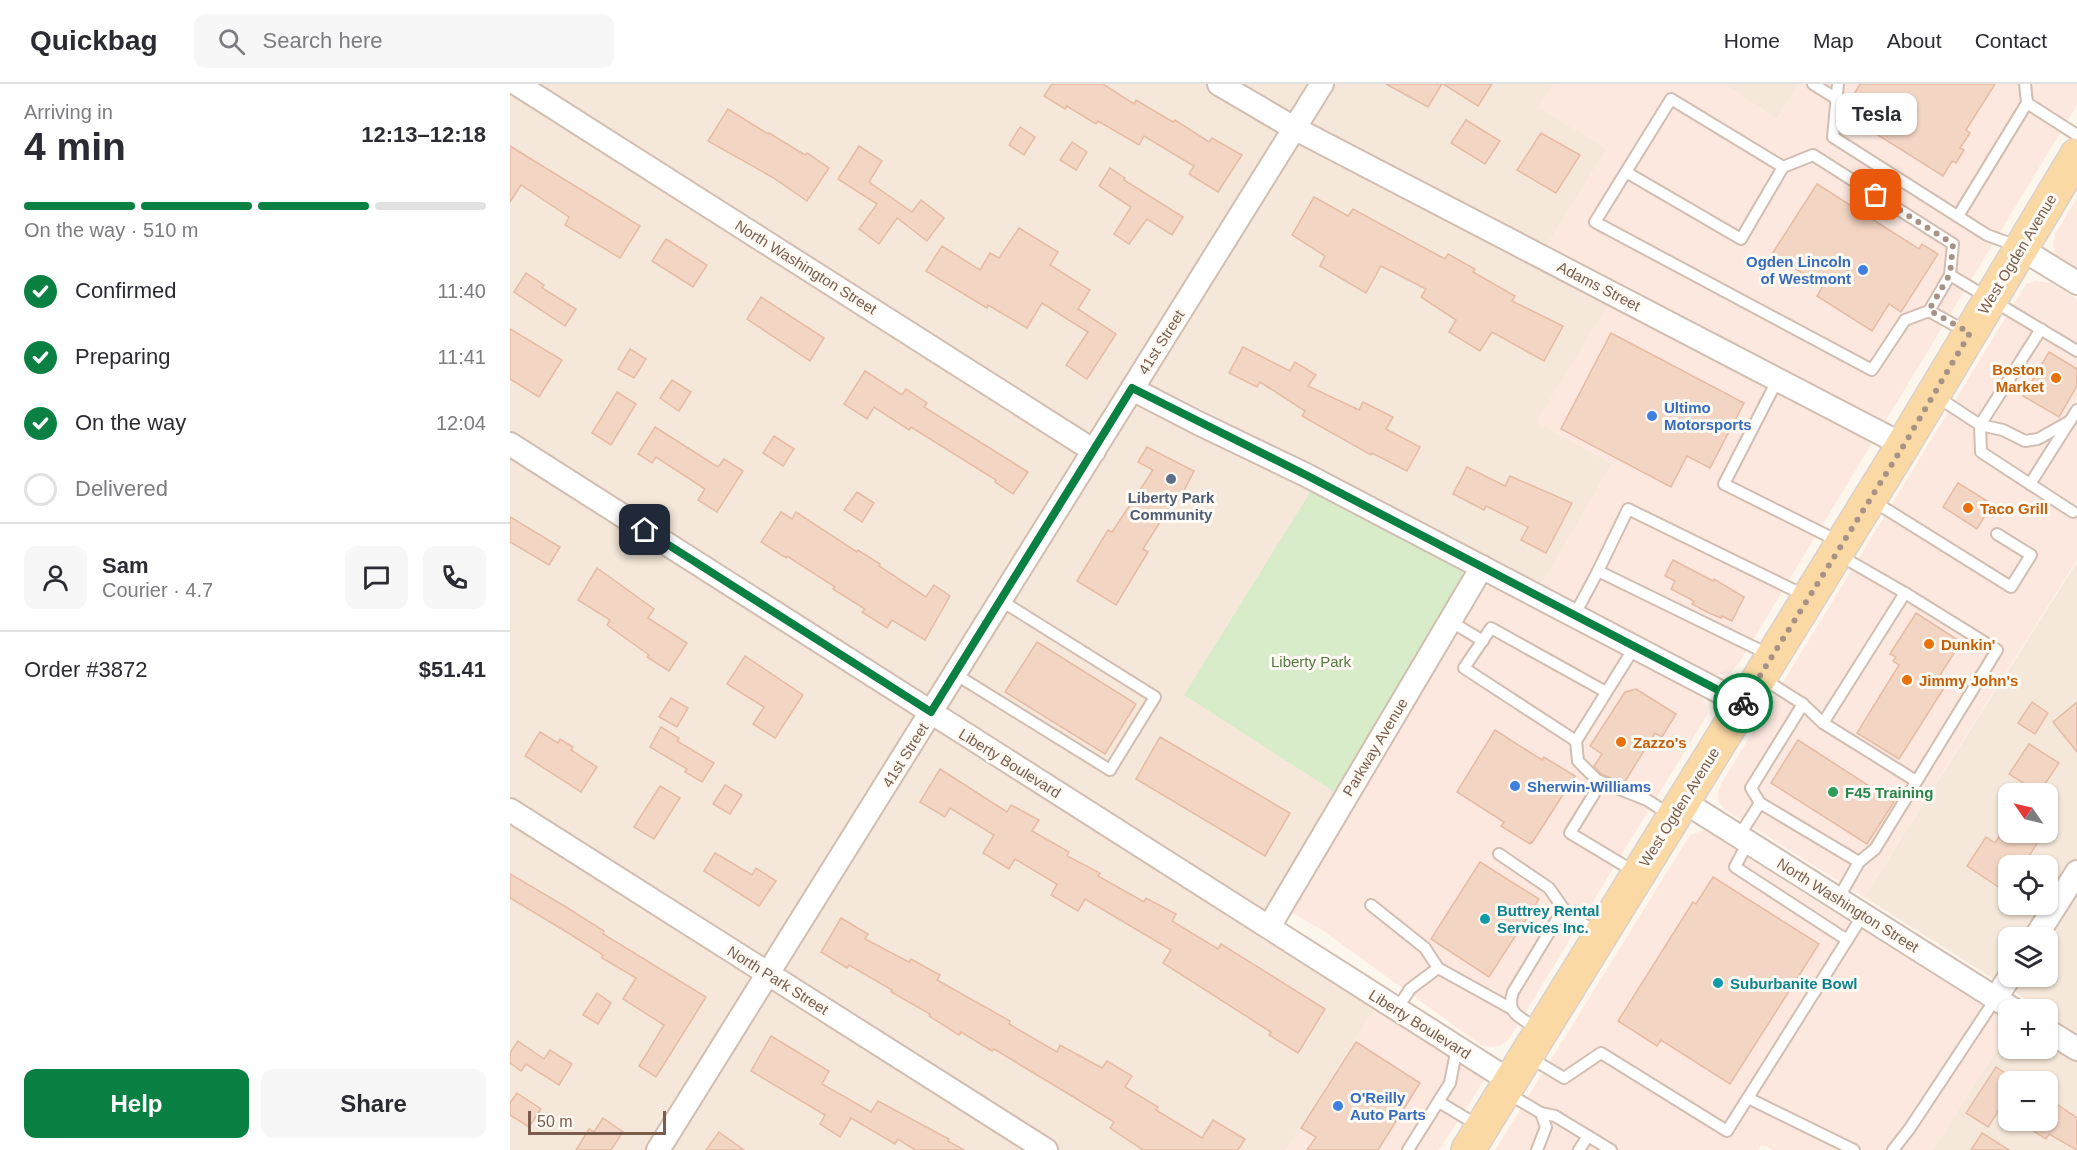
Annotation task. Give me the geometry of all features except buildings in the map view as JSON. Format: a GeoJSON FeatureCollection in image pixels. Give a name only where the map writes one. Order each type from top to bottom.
{"type":"FeatureCollection","features":[{"type":"Feature","properties":{"kind":"main road","name":"West Ogden Avenue"},"geometry":{"type":"LineString","coordinates":[[1475,1139],[1904,445],[2077,155]]}},
{"type":"Feature","properties":{"kind":"street","name":"North Washington Street"},"geometry":{"type":"LineString","coordinates":[[518,84],[1094,451]]}},
{"type":"Feature","properties":{"kind":"street","name":"Adams Street"},"geometry":{"type":"LineString","coordinates":[[1220,84],[1294,128],[1904,445]]}},
{"type":"Feature","properties":{"kind":"street","name":"41st Street"},"geometry":{"type":"LineString","coordinates":[[658,1150],[1322,84]]}},
{"type":"Feature","properties":{"kind":"street"},"geometry":{"type":"LineString","coordinates":[[2020,248],[2077,283]]}},
{"type":"Feature","properties":{"kind":"street"},"geometry":{"type":"LineString","coordinates":[[1132,388],[1316,480],[1743,704]]}},
{"type":"Feature","properties":{"kind":"street","name":"Liberty Boulevard"},"geometry":{"type":"LineString","coordinates":[[510,444],[1457,1047],[1520,1065]]}},
{"type":"Feature","properties":{"kind":"street","name":"Parkway Avenue"},"geometry":{"type":"LineString","coordinates":[[1269,927],[1482,567]]}},
{"type":"Feature","properties":{"kind":"street","name":"North Washington Street"},"geometry":{"type":"LineString","coordinates":[[1678,809],[1743,839],[1998,1000]]}},
{"type":"Feature","properties":{"kind":"street","name":"North Park Street"},"geometry":{"type":"LineString","coordinates":[[510,810],[1046,1150]]}},
{"type":"Feature","properties":{"kind":"street"},"geometry":{"type":"LineString","coordinates":[[2042,927],[2077,872]]}},
{"type":"Feature","properties":{"kind":"street"},"geometry":{"type":"LineString","coordinates":[[2058,1037],[2077,1049]]}},
{"type":"Feature","properties":{"kind":"lane"},"geometry":{"type":"LineString","coordinates":[[1813,84],[1837,99]]}},
{"type":"Feature","properties":{"kind":"lane"},"geometry":{"type":"LineString","coordinates":[[1838,84],[1833,137],[1987,235],[2020,248]]}},
{"type":"Feature","properties":{"kind":"lane"},"geometry":{"type":"LineString","coordinates":[[1958,216],[2027,103],[2025,84]]}},
{"type":"Feature","properties":{"kind":"lane"},"geometry":{"type":"LineString","coordinates":[[1626,172],[1741,239],[1783,167],[1813,155],[1953,244],[1950,274],[1929,310],[1905,320],[1872,370],[1595,222],[1671,99],[1783,167]]}},
{"type":"Feature","properties":{"kind":"lane"},"geometry":{"type":"LineString","coordinates":[[2027,103],[2077,135]]}},
{"type":"Feature","properties":{"kind":"lane"},"geometry":{"type":"LineString","coordinates":[[1950,274],[2077,351]]}},
{"type":"Feature","properties":{"kind":"lane"},"geometry":{"type":"LineString","coordinates":[[1929,310],[1970,333]]}},
{"type":"Feature","properties":{"kind":"lane"},"geometry":{"type":"LineString","coordinates":[[2042,328],[1980,425],[1981,452],[2073,512]]}},
{"type":"Feature","properties":{"kind":"lane"},"geometry":{"type":"LineString","coordinates":[[1778,379],[1724,484],[1840,549],[1905,593],[1997,650],[1875,849],[1859,862],[1838,899]]}},
{"type":"Feature","properties":{"kind":"lane"},"geometry":{"type":"LineString","coordinates":[[1933,394],[1980,425],[2003,430],[2025,441],[2038,439],[2070,421]]}},
{"type":"Feature","properties":{"kind":"lane"},"geometry":{"type":"LineString","coordinates":[[2030,484],[2077,410]]}},
{"type":"Feature","properties":{"kind":"lane"},"geometry":{"type":"LineString","coordinates":[[1870,499],[2011,587],[2031,555],[1997,534]]}},
{"type":"Feature","properties":{"kind":"lane"},"geometry":{"type":"LineString","coordinates":[[1574,616],[1628,509],[1809,597]]}},
{"type":"Feature","properties":{"kind":"lane"},"geometry":{"type":"LineString","coordinates":[[1598,571],[1766,667],[1823,723],[1916,781]]}},
{"type":"Feature","properties":{"kind":"lane"},"geometry":{"type":"LineString","coordinates":[[1823,723],[1905,593]]}},
{"type":"Feature","properties":{"kind":"lane"},"geometry":{"type":"LineString","coordinates":[[955,674],[1110,770],[1155,697],[1000,600]]}},
{"type":"Feature","properties":{"kind":"lane"},"geometry":{"type":"LineString","coordinates":[[1449,621],[1483,641]]}},
{"type":"Feature","properties":{"kind":"lane"},"geometry":{"type":"LineString","coordinates":[[1576,741],[1464,669],[1491,628],[1606,692]]}},
{"type":"Feature","properties":{"kind":"lane"},"geometry":{"type":"LineString","coordinates":[[1634,648],[1576,741],[1578,761],[1597,780],[1647,800],[1678,809]]}},
{"type":"Feature","properties":{"kind":"lane"},"geometry":{"type":"LineString","coordinates":[[1803,704],[1751,788],[1760,803],[1859,862]]}},
{"type":"Feature","properties":{"kind":"lane"},"geometry":{"type":"LineString","coordinates":[[1594,794],[1570,833],[1638,874]]}},
{"type":"Feature","properties":{"kind":"lane"},"geometry":{"type":"LineString","coordinates":[[1760,803],[1743,839],[1735,867],[1847,940]]}},
{"type":"Feature","properties":{"kind":"lane"},"geometry":{"type":"LineString","coordinates":[[1499,854],[1549,888],[1568,915],[1601,933]]}},
{"type":"Feature","properties":{"kind":"lane"},"geometry":{"type":"LineString","coordinates":[[1371,905],[1425,948],[1438,968],[1512,1010]]}},
{"type":"Feature","properties":{"kind":"lane"},"geometry":{"type":"LineString","coordinates":[[1537,1150],[1546,1127],[1520,1065],[1510,1002],[1513,992],[1556,921],[1568,915]]}},
{"type":"Feature","properties":{"kind":"lane"},"geometry":{"type":"LineString","coordinates":[[1520,1065],[1564,1078],[1601,1053],[1727,1131],[1863,915]]}},
{"type":"Feature","properties":{"kind":"lane"},"geometry":{"type":"LineString","coordinates":[[1397,1009],[1410,989],[1438,968]]}},
{"type":"Feature","properties":{"kind":"lane"},"geometry":{"type":"LineString","coordinates":[[1893,1150],[1998,1013]]}},
{"type":"Feature","properties":{"kind":"lane"},"geometry":{"type":"LineString","coordinates":[[1408,1150],[1450,1083],[1457,1047]]}},
{"type":"Feature","properties":{"kind":"lane"},"geometry":{"type":"LineString","coordinates":[[1748,1098],[1854,1150]]}},
{"type":"Feature","properties":{"kind":"lane"},"geometry":{"type":"LineString","coordinates":[[1438,1102],[1475,1139]]}},
{"type":"Feature","properties":{"kind":"lane"},"geometry":{"type":"LineString","coordinates":[[1541,1113],[1555,1116],[1611,1150]]}},
{"type":"Feature","properties":{"kind":"lane"},"geometry":{"type":"LineString","coordinates":[[1579,1150],[1588,1136]]}},
{"type":"Feature","properties":{"kind":"shaded area"},"geometry":{"type":"Polygon","coordinates":[[[510,84],[1553,84],[1539,107],[1607,149],[1536,263],[1610,302],[1612,464],[1540,588],[1312,489],[1185,695],[1336,793],[1259,937],[1375,1008],[1286,1150],[510,1150],[510,84]]]}},
{"type":"Feature","properties":{"kind":"shaded area"},"geometry":{"type":"Polygon","coordinates":[[[1553,84],[1724,84],[1777,119],[1799,84],[2077,84],[2077,105],[1740,661],[1731,672],[1723,675],[1697,669],[1540,588],[1612,464],[1536,422],[1610,302],[1536,263],[1607,149],[1538,107],[1553,84]]]}},
{"type":"Feature","properties":{"kind":"shaded area"},"geometry":{"type":"Polygon","coordinates":[[[1724,84],[1799,84],[1777,119],[1724,84]]]}},
{"type":"Feature","properties":{"kind":"shaded area"},"geometry":{"type":"Polygon","coordinates":[[[2077,198],[2077,274],[2057,260],[2053,244],[2055,234],[2077,198]]]}},
{"type":"Feature","properties":{"kind":"shaded area"},"geometry":{"type":"Polygon","coordinates":[[[2036,281],[2050,283],[2077,299],[2077,560],[1864,897],[1724,809],[1719,802],[1718,793],[1721,784],[2026,284],[2036,281]]]}},
{"type":"Feature","properties":{"kind":"shaded area"},"geometry":{"type":"Polygon","coordinates":[[[2077,562],[2077,1150],[1932,1150],[1998,1048],[1998,1059],[2058,1059],[2058,999],[2025,999],[2006,987],[2058,987],[2058,927],[1998,927],[1998,982],[1864,897],[2077,562]]]}},
{"type":"Feature","properties":{"kind":"shaded area"},"geometry":{"type":"Polygon","coordinates":[[[1495,585],[1694,691],[1703,699],[1707,707],[1707,715],[1509,1039],[1500,1046],[1491,1047],[1481,1045],[1325,932],[1291,912],[1293,895],[1477,592],[1486,586],[1495,585]]]}},
{"type":"Feature","properties":{"kind":"shaded area"},"geometry":{"type":"Polygon","coordinates":[[[1704,830],[1998,1016],[1998,1048],[1932,1150],[1773,1150],[1762,1145],[1758,1150],[1495,1150],[1691,835],[1704,830]]]}},
{"type":"Feature","properties":{"kind":"shaded area"},"geometry":{"type":"Polygon","coordinates":[[[1375,1008],[1486,1077],[1439,1150],[1286,1150],[1375,1008]]]}},
{"type":"Feature","properties":{"kind":"green space","name":"Liberty Park"},"geometry":{"type":"Polygon","coordinates":[[[1312,489],[1461,569],[1464,577],[1336,793],[1184,695],[1312,489]]]}},
{"type":"Feature","properties":{"kind":"way so far"},"geometry":{"type":"LineString","coordinates":[[1743,703],[1904,445],[1970,333],[1929,310],[1950,274],[1953,244],[1876,195]]}},
{"type":"Feature","properties":{"kind":"place","name":"Tesla"},"geometry":{"type":"Point","coordinates":[1876,195]}},
{"type":"Feature","properties":{"kind":"place","name":"Ogden Lincoln of Westmont"},"geometry":{"type":"Point","coordinates":[1863,270]}},
{"type":"Feature","properties":{"kind":"place","name":"Boston Market"},"geometry":{"type":"Point","coordinates":[2056,378]}},
{"type":"Feature","properties":{"kind":"place","name":"Ultimo Motorsports"},"geometry":{"type":"Point","coordinates":[1652,416]}},
{"type":"Feature","properties":{"kind":"place","name":"Liberty Park Community"},"geometry":{"type":"Point","coordinates":[1171,479]}},
{"type":"Feature","properties":{"kind":"place","name":"Taco Grill"},"geometry":{"type":"Point","coordinates":[1968,508]}},
{"type":"Feature","properties":{"kind":"place","name":"Dunkin'"},"geometry":{"type":"Point","coordinates":[1929,644]}},
{"type":"Feature","properties":{"kind":"place","name":"Jimmy John's"},"geometry":{"type":"Point","coordinates":[1907,680]}},
{"type":"Feature","properties":{"kind":"place","name":"Zazzo's"},"geometry":{"type":"Point","coordinates":[1621,742]}},
{"type":"Feature","properties":{"kind":"place","name":"Sherwin-Williams"},"geometry":{"type":"Point","coordinates":[1515,786]}},
{"type":"Feature","properties":{"kind":"place","name":"F45 Training"},"geometry":{"type":"Point","coordinates":[1833,792]}},
{"type":"Feature","properties":{"kind":"place","name":"Buttrey Rental Services Inc."},"geometry":{"type":"Point","coordinates":[1485,919]}},
{"type":"Feature","properties":{"kind":"place","name":"Suburbanite Bowl"},"geometry":{"type":"Point","coordinates":[1718,983]}},
{"type":"Feature","properties":{"kind":"place","name":"O'Reilly Auto Parts"},"geometry":{"type":"Point","coordinates":[1338,1106]}},
{"type":"Feature","properties":{"kind":"route"},"geometry":{"type":"LineString","coordinates":[[645,530],[931,712],[1132,388],[1306,475],[1743,703]]}}]}
